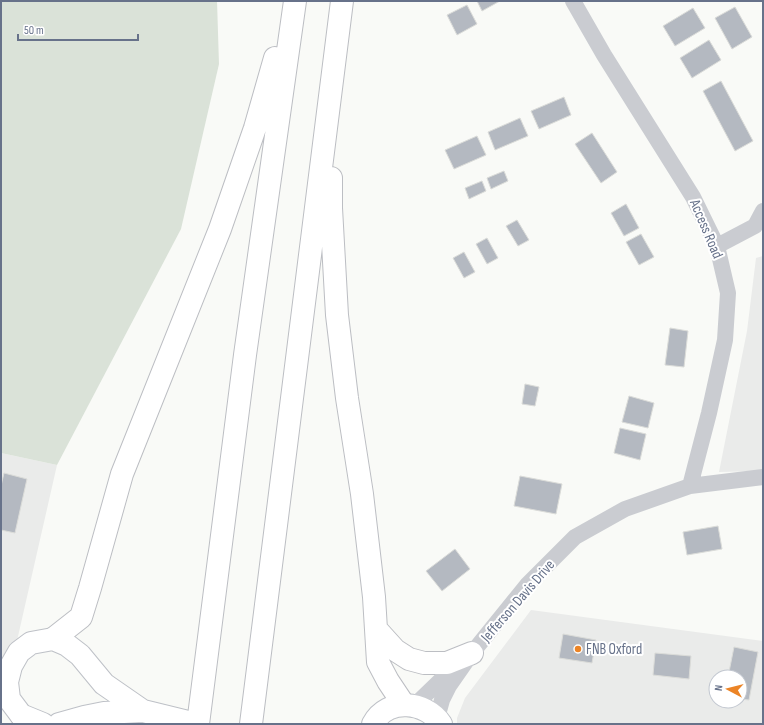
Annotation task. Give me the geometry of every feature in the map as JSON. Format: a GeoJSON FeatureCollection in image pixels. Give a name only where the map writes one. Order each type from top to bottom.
{"type":"FeatureCollection","features":[{"type":"Feature","properties":{"kind":"main road"},"geometry":{"type":"LineString","coordinates":[[43,724],[15,707],[7,682],[11,666],[10,653],[30,643],[53,639],[81,616],[122,474],[220,229],[255,128],[293,1]]}},
{"type":"Feature","properties":{"kind":"main road"},"geometry":{"type":"LineString","coordinates":[[59,724],[84,716],[104,713],[143,711],[197,724],[293,1]]}},
{"type":"Feature","properties":{"kind":"main road"},"geometry":{"type":"LineString","coordinates":[[251,724],[342,1]]}},
{"type":"Feature","properties":{"kind":"main road"},"geometry":{"type":"LineString","coordinates":[[332,75],[331,208],[337,315],[347,398],[363,502],[374,597],[378,662],[388,681],[410,705]]}},
{"type":"Feature","properties":{"kind":"main road"},"geometry":{"type":"LineString","coordinates":[[376,629],[395,650],[409,659],[424,663],[447,663],[472,654]]}},
{"type":"Feature","properties":{"kind":"main road"},"geometry":{"type":"LineString","coordinates":[[53,639],[67,645],[80,655],[104,684],[143,711]]}},
{"type":"Feature","properties":{"kind":"main road"},"geometry":{"type":"LineString","coordinates":[[372,723],[383,713],[393,707],[410,705],[427,710],[439,721]]}},
{"type":"Feature","properties":{"kind":"street","name":"Access Road"},"geometry":{"type":"LineString","coordinates":[[573,1],[604,55],[693,197],[717,246],[728,293],[725,340],[709,414],[690,486]]}},
{"type":"Feature","properties":{"kind":"street"},"geometry":{"type":"LineString","coordinates":[[717,246],[755,226],[763,211]]}},
{"type":"Feature","properties":{"kind":"street","name":"Jefferson Davis Drive"},"geometry":{"type":"LineString","coordinates":[[439,721],[442,700],[449,686],[472,654],[527,585],[575,537],[625,509],[690,486],[763,477]]}},
{"type":"Feature","properties":{"kind":"street","name":"Jefferson Davis Drive"},"geometry":{"type":"LineString","coordinates":[[410,705],[472,654]]}},
{"type":"Feature","properties":{"kind":"shaded area"},"geometry":{"type":"Polygon","coordinates":[[[1,1],[217,1],[219,64],[181,229],[57,465],[1,453],[1,1]]]}},
{"type":"Feature","properties":{"kind":"shaded area"},"geometry":{"type":"Polygon","coordinates":[[[763,256],[763,471],[719,472],[747,331],[756,258],[763,256]]]}},
{"type":"Feature","properties":{"kind":"shaded area"},"geometry":{"type":"Polygon","coordinates":[[[1,453],[57,465],[1,711],[1,453]]]}},
{"type":"Feature","properties":{"kind":"shaded area"},"geometry":{"type":"Polygon","coordinates":[[[531,610],[763,641],[763,724],[457,724],[457,718],[465,698],[531,610]]]}},
{"type":"Feature","properties":{"kind":"building"},"geometry":{"type":"Polygon","coordinates":[[[477,1],[500,1],[482,11],[477,1]]]}},
{"type":"Feature","properties":{"kind":"building"},"geometry":{"type":"Polygon","coordinates":[[[467,5],[477,24],[457,35],[447,15],[467,5]]]}},
{"type":"Feature","properties":{"kind":"building"},"geometry":{"type":"Polygon","coordinates":[[[735,7],[752,37],[732,49],[715,18],[735,7]]]}},
{"type":"Feature","properties":{"kind":"building"},"geometry":{"type":"Polygon","coordinates":[[[693,8],[705,28],[675,46],[663,26],[693,8]]]}},
{"type":"Feature","properties":{"kind":"building"},"geometry":{"type":"Polygon","coordinates":[[[709,40],[721,60],[692,78],[680,58],[709,40]]]}},
{"type":"Feature","properties":{"kind":"building"},"geometry":{"type":"Polygon","coordinates":[[[721,81],[753,141],[735,151],[703,91],[721,81]]]}},
{"type":"Feature","properties":{"kind":"building"},"geometry":{"type":"Polygon","coordinates":[[[564,97],[571,115],[539,129],[531,111],[564,97]]]}},
{"type":"Feature","properties":{"kind":"building"},"geometry":{"type":"Polygon","coordinates":[[[520,118],[528,136],[495,150],[488,132],[520,118]]]}},
{"type":"Feature","properties":{"kind":"building"},"geometry":{"type":"Polygon","coordinates":[[[592,133],[617,172],[601,183],[575,144],[592,133]]]}},
{"type":"Feature","properties":{"kind":"building"},"geometry":{"type":"Polygon","coordinates":[[[477,136],[486,155],[454,169],[445,150],[477,136]]]}},
{"type":"Feature","properties":{"kind":"building"},"geometry":{"type":"Polygon","coordinates":[[[504,171],[508,181],[491,189],[487,178],[504,171]]]}},
{"type":"Feature","properties":{"kind":"building"},"geometry":{"type":"Polygon","coordinates":[[[482,181],[486,191],[469,199],[465,188],[482,181]]]}},
{"type":"Feature","properties":{"kind":"building"},"geometry":{"type":"Polygon","coordinates":[[[626,204],[639,228],[624,236],[611,213],[626,204]]]}},
{"type":"Feature","properties":{"kind":"building"},"geometry":{"type":"Polygon","coordinates":[[[517,220],[529,240],[518,246],[506,226],[517,220]]]}},
{"type":"Feature","properties":{"kind":"building"},"geometry":{"type":"Polygon","coordinates":[[[641,234],[654,257],[639,265],[626,242],[641,234]]]}},
{"type":"Feature","properties":{"kind":"building"},"geometry":{"type":"Polygon","coordinates":[[[487,238],[498,258],[487,264],[476,244],[487,238]]]}},
{"type":"Feature","properties":{"kind":"building"},"geometry":{"type":"Polygon","coordinates":[[[464,252],[475,272],[464,278],[453,258],[464,252]]]}},
{"type":"Feature","properties":{"kind":"building"},"geometry":{"type":"Polygon","coordinates":[[[670,328],[688,331],[684,367],[665,365],[670,328]]]}},
{"type":"Feature","properties":{"kind":"building"},"geometry":{"type":"Polygon","coordinates":[[[525,384],[539,387],[535,406],[522,404],[525,384]]]}},
{"type":"Feature","properties":{"kind":"building"},"geometry":{"type":"Polygon","coordinates":[[[629,396],[654,403],[648,428],[622,422],[629,396]]]}},
{"type":"Feature","properties":{"kind":"building"},"geometry":{"type":"Polygon","coordinates":[[[620,428],[646,434],[640,460],[614,453],[620,428]]]}},
{"type":"Feature","properties":{"kind":"building"},"geometry":{"type":"Polygon","coordinates":[[[4,473],[27,479],[15,533],[1,530],[1,486],[4,473]]]}},
{"type":"Feature","properties":{"kind":"building"},"geometry":{"type":"Polygon","coordinates":[[[520,476],[562,484],[556,514],[514,506],[520,476]]]}},
{"type":"Feature","properties":{"kind":"building"},"geometry":{"type":"Polygon","coordinates":[[[718,526],[722,549],[687,555],[683,532],[718,526]]]}},
{"type":"Feature","properties":{"kind":"building"},"geometry":{"type":"Polygon","coordinates":[[[455,549],[470,569],[442,591],[426,571],[455,549]]]}},
{"type":"Feature","properties":{"kind":"building","name":"FNB Oxford"},"geometry":{"type":"Polygon","coordinates":[[[563,634],[596,640],[592,663],[559,658],[563,634]]]}},
{"type":"Feature","properties":{"kind":"building"},"geometry":{"type":"Polygon","coordinates":[[[734,647],[758,652],[749,700],[748,669],[730,669],[734,647]]]}},
{"type":"Feature","properties":{"kind":"building"},"geometry":{"type":"Polygon","coordinates":[[[655,653],[691,656],[689,679],[653,675],[655,653]]]}},
{"type":"Feature","properties":{"kind":"place","name":"FNB Oxford"},"geometry":{"type":"Point","coordinates":[578,649]}}]}
